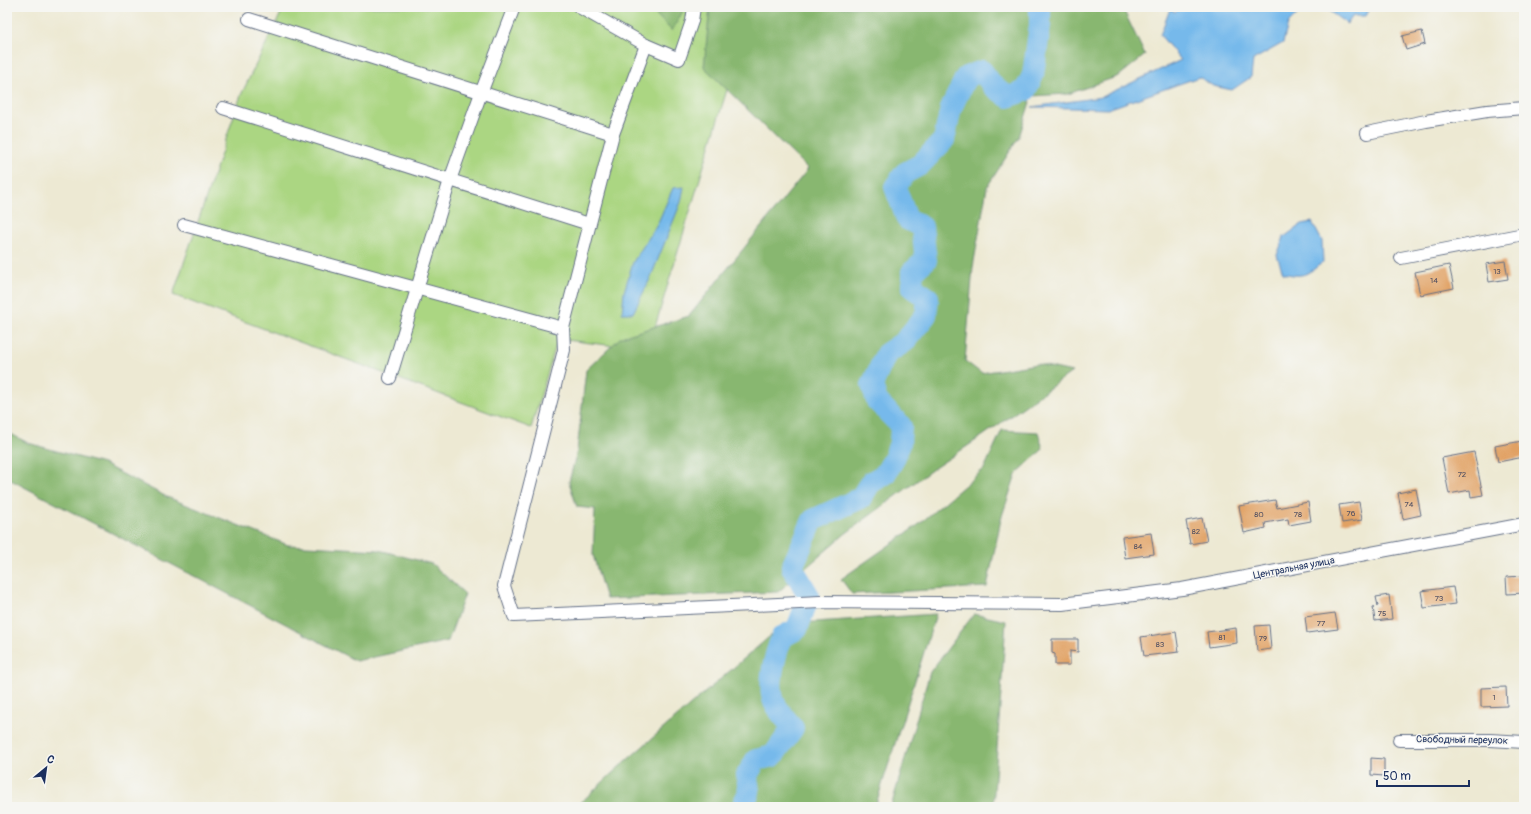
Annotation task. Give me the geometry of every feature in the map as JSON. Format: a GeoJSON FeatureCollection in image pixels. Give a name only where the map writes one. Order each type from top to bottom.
{"type":"FeatureCollection","features":[{"type":"Feature","properties":{"kind":"street"},"geometry":{"type":"LineString","coordinates":[[390,378],[450,180],[481,92],[514,7]]}},
{"type":"Feature","properties":{"kind":"street"},"geometry":{"type":"LineString","coordinates":[[579,7],[646,45],[678,59],[692,20],[694,7]]}},
{"type":"Feature","properties":{"kind":"street"},"geometry":{"type":"LineString","coordinates":[[249,19],[613,134]]}},
{"type":"Feature","properties":{"kind":"street"},"geometry":{"type":"LineString","coordinates":[[184,225],[563,328],[613,134],[646,45]]}},
{"type":"Feature","properties":{"kind":"street"},"geometry":{"type":"LineString","coordinates":[[223,108],[589,224]]}},
{"type":"Feature","properties":{"kind":"street"},"geometry":{"type":"LineString","coordinates":[[1367,133],[1487,111],[1524,108]]}},
{"type":"Feature","properties":{"kind":"street"},"geometry":{"type":"LineString","coordinates":[[1401,258],[1524,234]]}},
{"type":"Feature","properties":{"kind":"street","name":"Центральная улица"},"geometry":{"type":"LineString","coordinates":[[563,328],[564,350],[504,586],[514,616],[820,602],[1062,604],[1182,589],[1524,524]]}},
{"type":"Feature","properties":{"kind":"street","name":"Свободный переулок"},"geometry":{"type":"LineString","coordinates":[[1399,740],[1490,740],[1524,742]]}},
{"type":"Feature","properties":{"kind":"green space"},"geometry":{"type":"Polygon","coordinates":[[[284,7],[749,7],[746,27],[648,350],[558,339],[531,428],[173,295],[241,95],[284,7]]]}},
{"type":"Feature","properties":{"kind":"green space"},"geometry":{"type":"Polygon","coordinates":[[[649,7],[685,7],[672,31],[649,7]]]}},
{"type":"Feature","properties":{"kind":"green space"},"geometry":{"type":"Polygon","coordinates":[[[710,7],[1124,7],[1125,13],[1145,55],[1119,76],[1068,94],[1032,96],[1019,137],[987,187],[973,267],[965,361],[981,373],[1037,364],[1072,372],[984,435],[933,469],[845,534],[778,592],[606,599],[593,555],[595,509],[577,507],[569,482],[577,451],[586,370],[621,337],[689,316],[808,169],[704,67],[710,7]]]}},
{"type":"Feature","properties":{"kind":"green space"},"geometry":{"type":"Polygon","coordinates":[[[1002,430],[1038,432],[1043,449],[1016,474],[1001,519],[987,587],[852,594],[841,579],[918,525],[984,469],[1002,430]]]}},
{"type":"Feature","properties":{"kind":"green space"},"geometry":{"type":"Polygon","coordinates":[[[7,432],[28,443],[103,464],[167,497],[288,545],[379,550],[432,564],[465,594],[448,641],[356,661],[7,478],[7,432]]]}},
{"type":"Feature","properties":{"kind":"green space"},"geometry":{"type":"Polygon","coordinates":[[[936,614],[875,807],[576,807],[619,767],[784,624],[936,614]]]}},
{"type":"Feature","properties":{"kind":"green space"},"geometry":{"type":"Polygon","coordinates":[[[974,614],[1006,621],[993,807],[891,807],[930,672],[974,614]]]}},
{"type":"Feature","properties":{"kind":"water"},"geometry":{"type":"Polygon","coordinates":[[[1181,7],[1304,7],[1288,24],[1283,43],[1253,60],[1251,77],[1232,90],[1213,86],[1199,77],[1108,109],[1032,107],[1101,97],[1181,60],[1160,35],[1170,9],[1175,12],[1181,7]]]}},
{"type":"Feature","properties":{"kind":"water"},"geometry":{"type":"Polygon","coordinates":[[[1333,7],[1371,7],[1366,16],[1353,16],[1347,24],[1329,11],[1333,7]]]}},
{"type":"Feature","properties":{"kind":"water"},"geometry":{"type":"Polygon","coordinates":[[[684,187],[681,202],[650,279],[633,313],[622,313],[624,292],[633,262],[657,225],[673,188],[684,187]]]}},
{"type":"Feature","properties":{"kind":"water"},"geometry":{"type":"Polygon","coordinates":[[[1312,222],[1322,241],[1323,262],[1309,273],[1295,275],[1283,273],[1277,255],[1284,237],[1302,224],[1312,222]]]}},
{"type":"Feature","properties":{"kind":"building"},"geometry":{"type":"Polygon","coordinates":[[[1422,31],[1425,44],[1406,50],[1402,36],[1422,31]]]}},
{"type":"Feature","properties":{"kind":"building"},"geometry":{"type":"Polygon","coordinates":[[[1505,261],[1508,279],[1489,282],[1486,264],[1505,261]]]}},
{"type":"Feature","properties":{"kind":"building"},"geometry":{"type":"Polygon","coordinates":[[[1449,265],[1454,288],[1420,295],[1415,272],[1449,265]]]}},
{"type":"Feature","properties":{"kind":"building"},"geometry":{"type":"Polygon","coordinates":[[[1522,441],[1524,457],[1498,462],[1495,446],[1522,441]]]}},
{"type":"Feature","properties":{"kind":"building"},"geometry":{"type":"Polygon","coordinates":[[[1474,452],[1483,495],[1471,497],[1470,490],[1449,494],[1442,458],[1474,452]]]}},
{"type":"Feature","properties":{"kind":"building"},"geometry":{"type":"Polygon","coordinates":[[[1416,489],[1421,515],[1403,519],[1398,493],[1416,489]]]}},
{"type":"Feature","properties":{"kind":"building"},"geometry":{"type":"Polygon","coordinates":[[[1275,500],[1277,508],[1308,502],[1311,521],[1289,525],[1288,519],[1265,523],[1266,528],[1244,533],[1239,506],[1275,500]]]}},
{"type":"Feature","properties":{"kind":"building"},"geometry":{"type":"Polygon","coordinates":[[[1359,502],[1362,520],[1342,523],[1339,505],[1359,502]]]}},
{"type":"Feature","properties":{"kind":"building"},"geometry":{"type":"Polygon","coordinates":[[[1202,518],[1207,541],[1190,544],[1186,521],[1202,518]]]}},
{"type":"Feature","properties":{"kind":"building"},"geometry":{"type":"Polygon","coordinates":[[[1151,533],[1154,554],[1125,558],[1122,537],[1151,533]]]}},
{"type":"Feature","properties":{"kind":"building"},"geometry":{"type":"Polygon","coordinates":[[[1524,576],[1524,593],[1507,594],[1506,577],[1524,576]]]}},
{"type":"Feature","properties":{"kind":"building"},"geometry":{"type":"Polygon","coordinates":[[[1453,587],[1456,604],[1424,608],[1421,591],[1453,587]]]}},
{"type":"Feature","properties":{"kind":"building"},"geometry":{"type":"Polygon","coordinates":[[[1389,595],[1392,619],[1375,621],[1373,607],[1378,606],[1376,597],[1389,595]]]}},
{"type":"Feature","properties":{"kind":"building"},"geometry":{"type":"Polygon","coordinates":[[[1335,613],[1338,629],[1307,633],[1305,617],[1335,613]]]}},
{"type":"Feature","properties":{"kind":"building"},"geometry":{"type":"Polygon","coordinates":[[[1269,625],[1271,649],[1257,651],[1255,626],[1269,625]]]}},
{"type":"Feature","properties":{"kind":"building"},"geometry":{"type":"Polygon","coordinates":[[[1236,628],[1237,643],[1209,647],[1207,632],[1236,628]]]}},
{"type":"Feature","properties":{"kind":"building"},"geometry":{"type":"Polygon","coordinates":[[[1176,632],[1179,652],[1144,656],[1141,637],[1176,632]]]}},
{"type":"Feature","properties":{"kind":"building"},"geometry":{"type":"Polygon","coordinates":[[[1052,639],[1078,639],[1078,652],[1070,651],[1070,665],[1055,665],[1055,654],[1052,653],[1052,639]]]}},
{"type":"Feature","properties":{"kind":"building"},"geometry":{"type":"Polygon","coordinates":[[[1506,687],[1507,706],[1481,707],[1481,688],[1506,687]]]}},
{"type":"Feature","properties":{"kind":"building"},"geometry":{"type":"Polygon","coordinates":[[[1371,758],[1384,759],[1384,776],[1371,775],[1371,758]]]}},
{"type":"Feature","properties":{"kind":"waterway"},"geometry":{"type":"LineString","coordinates":[[742,807],[749,792],[747,775],[756,760],[773,756],[793,728],[774,702],[771,687],[773,670],[782,637],[797,629],[809,596],[792,567],[813,520],[861,498],[870,483],[885,474],[894,459],[900,443],[901,426],[877,401],[872,385],[886,354],[904,342],[926,315],[928,298],[913,288],[912,272],[926,260],[922,227],[907,219],[895,187],[905,173],[920,165],[944,140],[951,108],[966,77],[982,71],[993,86],[1008,97],[1025,91],[1033,75],[1040,25],[1040,7]]}}]}
